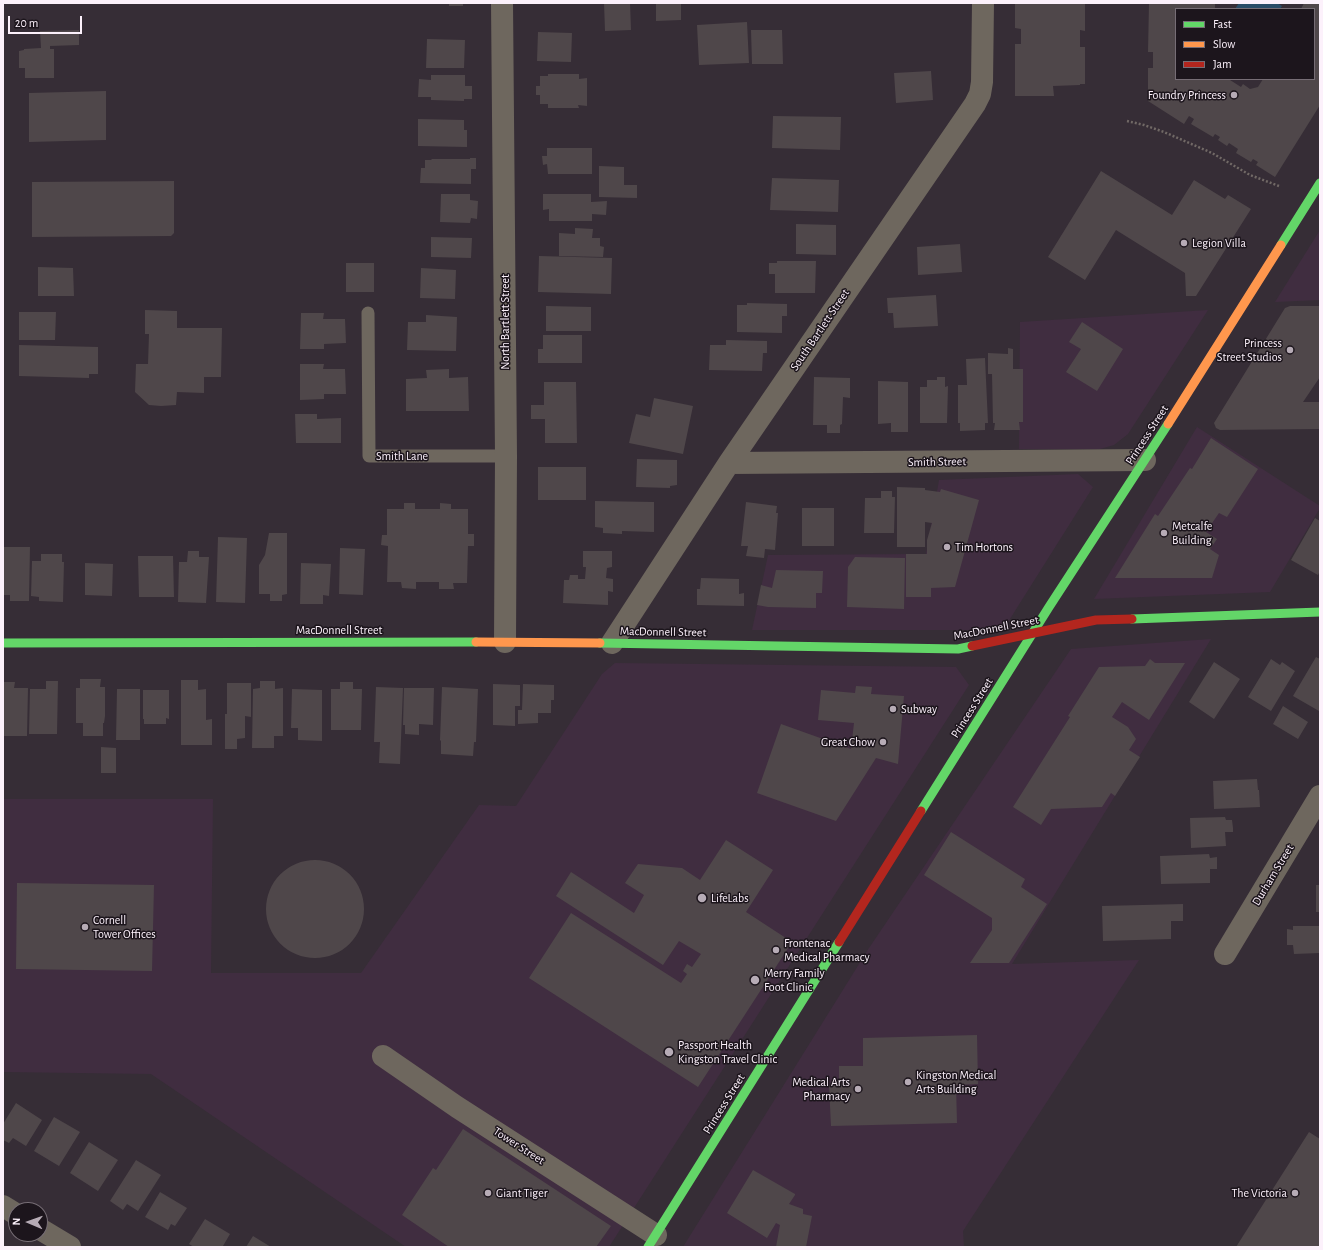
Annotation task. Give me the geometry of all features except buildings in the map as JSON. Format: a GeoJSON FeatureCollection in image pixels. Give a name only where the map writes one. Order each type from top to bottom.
{"type":"FeatureCollection","features":[{"type":"Feature","properties":{"kind":"street","name":"North Bartlett Street"},"geometry":{"type":"LineString","coordinates":[[502,3],[506,642]]}},
{"type":"Feature","properties":{"kind":"street","name":"South Bartlett Street"},"geometry":{"type":"LineString","coordinates":[[612,643],[729,464],[975,104],[980,94],[982,82],[983,3]]}},
{"type":"Feature","properties":{"kind":"street","name":"Princess Street"},"geometry":{"type":"LineString","coordinates":[[652,1241],[1032,634],[1145,460],[1320,183]]}},
{"type":"Feature","properties":{"kind":"street","name":"Smith Street"},"geometry":{"type":"LineString","coordinates":[[729,464],[1145,460]]}},
{"type":"Feature","properties":{"kind":"street","name":"MacDonnell Street"},"geometry":{"type":"LineString","coordinates":[[3,643],[506,642],[958,649],[1096,620],[1320,612]]}},
{"type":"Feature","properties":{"kind":"street","name":"Durham Street"},"geometry":{"type":"LineString","coordinates":[[1225,954],[1320,796]]}},
{"type":"Feature","properties":{"kind":"street","name":"Tower Street"},"geometry":{"type":"LineString","coordinates":[[383,1056],[652,1241]]}},
{"type":"Feature","properties":{"kind":"street"},"geometry":{"type":"LineString","coordinates":[[48,1234],[70,1247]]}},
{"type":"Feature","properties":{"kind":"lane","name":"Smith Lane"},"geometry":{"type":"LineString","coordinates":[[368,313],[369,456],[506,456]]}},
{"type":"Feature","properties":{"kind":"path"},"geometry":{"type":"LineString","coordinates":[[1127,121],[1164,132],[1212,153],[1250,175],[1279,186]]}},
{"type":"Feature","properties":{"kind":"shaded area"},"geometry":{"type":"Polygon","coordinates":[[[1320,230],[1320,300],[1275,302],[1320,230]]]}},
{"type":"Feature","properties":{"kind":"shaded area"},"geometry":{"type":"Polygon","coordinates":[[[1208,310],[1128,434],[1114,445],[1100,449],[1019,449],[1020,322],[1208,310]]]}},
{"type":"Feature","properties":{"kind":"shaded area"},"geometry":{"type":"Polygon","coordinates":[[[1197,427],[1320,506],[1270,592],[1094,599],[1197,427]]]}},
{"type":"Feature","properties":{"kind":"shaded area"},"geometry":{"type":"Polygon","coordinates":[[[1078,474],[1093,487],[1003,630],[752,630],[768,555],[926,554],[939,480],[1078,474]]]}},
{"type":"Feature","properties":{"kind":"shaded area"},"geometry":{"type":"Polygon","coordinates":[[[1211,639],[1012,964],[1139,960],[963,1231],[964,1247],[683,1247],[869,948],[1071,649],[1211,639]]]}},
{"type":"Feature","properties":{"kind":"shaded area"},"geometry":{"type":"Polygon","coordinates":[[[615,663],[956,667],[969,685],[609,1247],[406,1247],[151,1074],[3,1072],[3,799],[213,799],[211,973],[361,973],[479,805],[516,806],[602,674],[615,663]]]}},
{"type":"Feature","properties":{"kind":"water"},"geometry":{"type":"Polygon","coordinates":[[[1239,3],[1277,3],[1282,6],[1281,8],[1236,8],[1239,3]]]}},
{"type":"Feature","properties":{"kind":"traffic: fast"},"geometry":{"type":"LineString","coordinates":[[1281,245],[1320,183]]}},
{"type":"Feature","properties":{"kind":"traffic: fast"},"geometry":{"type":"LineString","coordinates":[[921,811],[1049,607],[1168,424]]}},
{"type":"Feature","properties":{"kind":"traffic: fast"},"geometry":{"type":"LineString","coordinates":[[1132,619],[1320,612]]}},
{"type":"Feature","properties":{"kind":"traffic: fast"},"geometry":{"type":"LineString","coordinates":[[3,643],[476,642]]}},
{"type":"Feature","properties":{"kind":"traffic: fast"},"geometry":{"type":"LineString","coordinates":[[600,643],[958,649],[972,646]]}},
{"type":"Feature","properties":{"kind":"traffic: fast"},"geometry":{"type":"LineString","coordinates":[[648,1247],[839,942]]}},
{"type":"Feature","properties":{"kind":"traffic: slow"},"geometry":{"type":"LineString","coordinates":[[1168,424],[1281,245]]}},
{"type":"Feature","properties":{"kind":"traffic: slow"},"geometry":{"type":"LineString","coordinates":[[476,642],[600,643]]}},
{"type":"Feature","properties":{"kind":"traffic: jam"},"geometry":{"type":"LineString","coordinates":[[972,646],[1096,620],[1132,619]]}},
{"type":"Feature","properties":{"kind":"traffic: jam"},"geometry":{"type":"LineString","coordinates":[[839,942],[921,811]]}},
{"type":"Feature","properties":{"kind":"place","name":"Foundry Princess"},"geometry":{"type":"Point","coordinates":[1234,95]}},
{"type":"Feature","properties":{"kind":"place","name":"Legion Villa"},"geometry":{"type":"Point","coordinates":[1184,243]}},
{"type":"Feature","properties":{"kind":"place","name":"Princess Street Studios"},"geometry":{"type":"Point","coordinates":[1290,350]}},
{"type":"Feature","properties":{"kind":"place","name":"Metcalfe Building"},"geometry":{"type":"Point","coordinates":[1164,533]}},
{"type":"Feature","properties":{"kind":"place","name":"Tim Hortons"},"geometry":{"type":"Point","coordinates":[947,547]}},
{"type":"Feature","properties":{"kind":"place","name":"Subway"},"geometry":{"type":"Point","coordinates":[893,709]}},
{"type":"Feature","properties":{"kind":"place","name":"Great Chow"},"geometry":{"type":"Point","coordinates":[883,742]}},
{"type":"Feature","properties":{"kind":"place","name":"LifeLabs"},"geometry":{"type":"Point","coordinates":[702,898]}},
{"type":"Feature","properties":{"kind":"place","name":"Cornell Tower Offices"},"geometry":{"type":"Point","coordinates":[85,927]}},
{"type":"Feature","properties":{"kind":"place","name":"Frontenac Medical Pharmacy"},"geometry":{"type":"Point","coordinates":[776,950]}},
{"type":"Feature","properties":{"kind":"place","name":"Merry Family Foot Clinic"},"geometry":{"type":"Point","coordinates":[755,980]}},
{"type":"Feature","properties":{"kind":"place","name":"Passport Health Kingston Travel Clinic"},"geometry":{"type":"Point","coordinates":[669,1052]}},
{"type":"Feature","properties":{"kind":"place","name":"Kingston Medical Arts Building"},"geometry":{"type":"Point","coordinates":[908,1082]}},
{"type":"Feature","properties":{"kind":"place","name":"Medical Arts Pharmacy"},"geometry":{"type":"Point","coordinates":[858,1089]}},
{"type":"Feature","properties":{"kind":"place","name":"Giant Tiger"},"geometry":{"type":"Point","coordinates":[488,1193]}},
{"type":"Feature","properties":{"kind":"place","name":"The Victoria"},"geometry":{"type":"Point","coordinates":[1295,1193]}}]}
